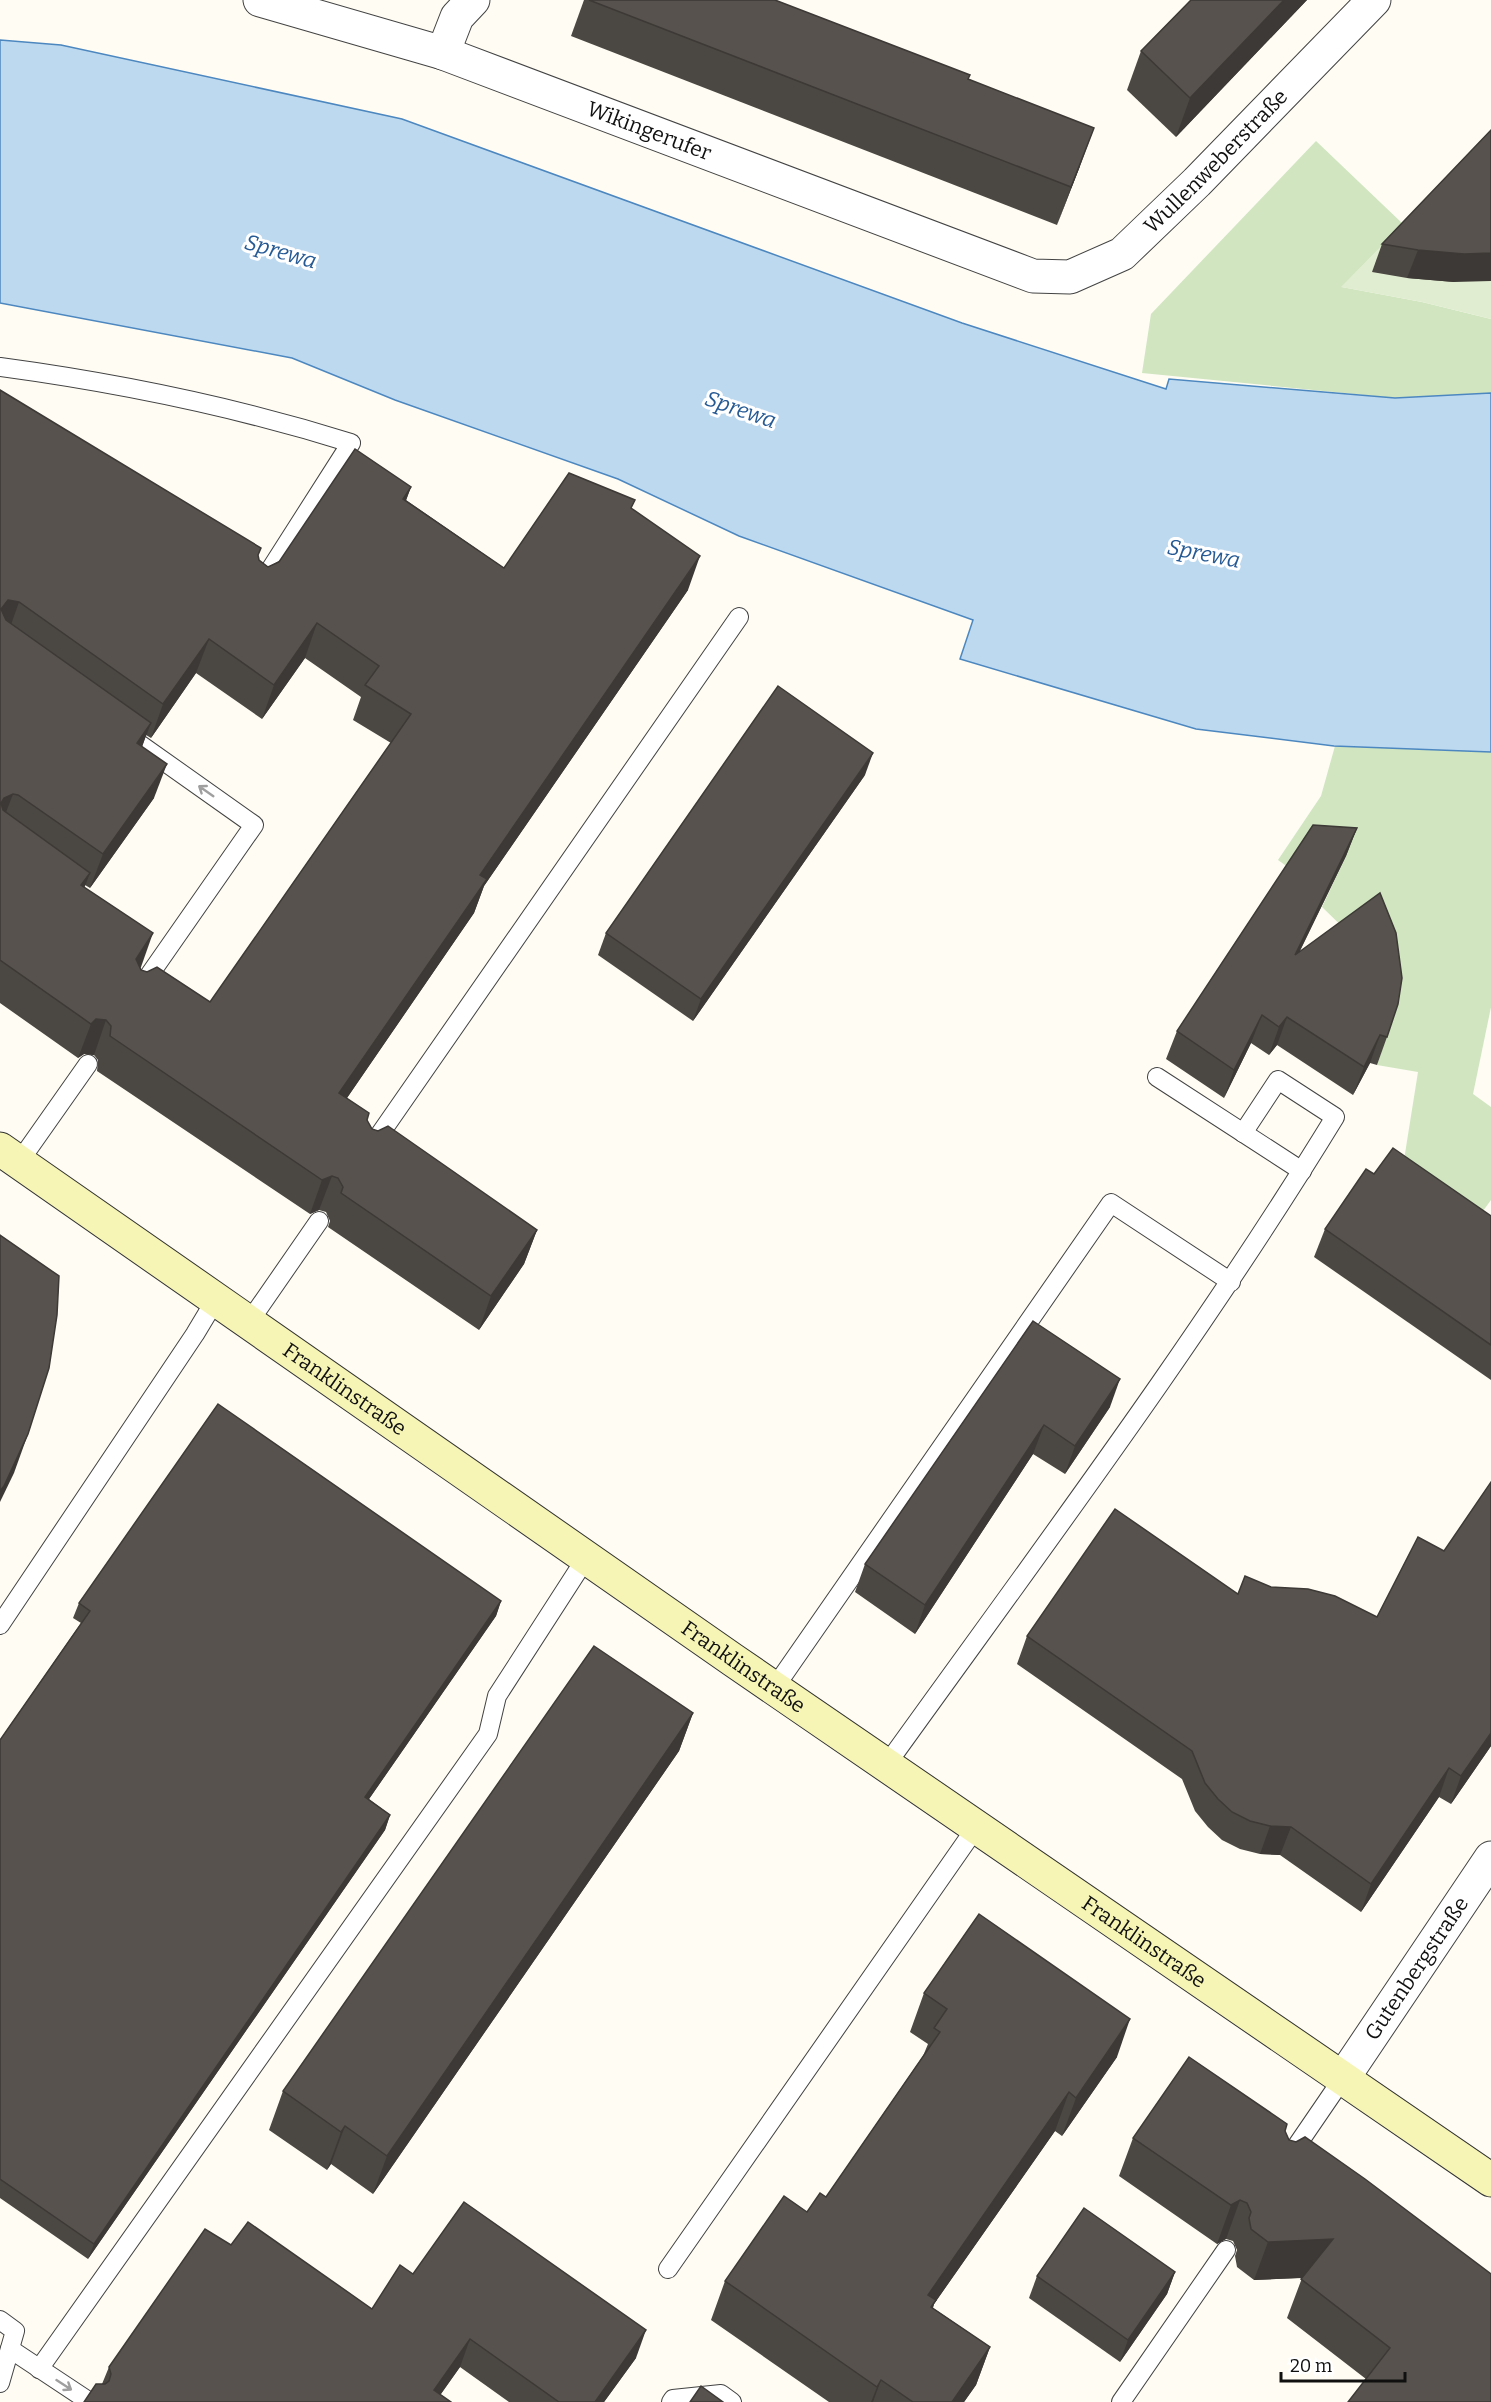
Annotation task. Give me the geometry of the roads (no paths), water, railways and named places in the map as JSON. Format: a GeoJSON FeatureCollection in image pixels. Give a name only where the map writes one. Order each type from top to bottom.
{"type":"FeatureCollection","features":[{"type":"Feature","properties":{"kind":"main road","name":"Franklinstraße"},"geometry":{"type":"LineString","coordinates":[[10,1156],[586,1558],[1491,2180]]}},
{"type":"Feature","properties":{"kind":"street","name":"Wikingerufer"},"geometry":{"type":"LineString","coordinates":[[260,0],[443,53],[1033,276]]}},
{"type":"Feature","properties":{"kind":"street"},"geometry":{"type":"LineString","coordinates":[[443,53],[457,17],[473,0]]}},
{"type":"Feature","properties":{"kind":"street","name":"Wullenweberstraße"},"geometry":{"type":"LineString","coordinates":[[1033,276],[1071,277],[1122,254],[1197,183],[1374,0]]}},
{"type":"Feature","properties":{"kind":"street","name":"Gutenbergstraße"},"geometry":{"type":"LineString","coordinates":[[1343,2078],[1491,1858]]}},
{"type":"Feature","properties":{"kind":"lane"},"geometry":{"type":"LineString","coordinates":[[0,367],[117,384],[174,396],[351,443],[257,590]]}},
{"type":"Feature","properties":{"kind":"lane"},"geometry":{"type":"LineString","coordinates":[[366,1154],[739,617]]}},
{"type":"Feature","properties":{"kind":"lane"},"geometry":{"type":"LineString","coordinates":[[106,720],[254,825],[135,996]]}},
{"type":"Feature","properties":{"kind":"lane"},"geometry":{"type":"LineString","coordinates":[[145,940],[164,954]]}},
{"type":"Feature","properties":{"kind":"lane"},"geometry":{"type":"LineString","coordinates":[[10,1156],[87,1064]]}},
{"type":"Feature","properties":{"kind":"lane"},"geometry":{"type":"LineString","coordinates":[[1157,1077],[1302,1170]]}},
{"type":"Feature","properties":{"kind":"lane"},"geometry":{"type":"LineString","coordinates":[[887,1764],[1081,1496],[1231,1282],[1335,1117],[1278,1080],[1243,1133]]}},
{"type":"Feature","properties":{"kind":"lane"},"geometry":{"type":"LineString","coordinates":[[775,1687],[1111,1203],[1231,1282]]}},
{"type":"Feature","properties":{"kind":"lane"},"geometry":{"type":"LineString","coordinates":[[249,1322],[320,1221]]}},
{"type":"Feature","properties":{"kind":"lane"},"geometry":{"type":"LineString","coordinates":[[0,1625],[195,1334],[216,1299]]}},
{"type":"Feature","properties":{"kind":"lane"},"geometry":{"type":"LineString","coordinates":[[39,2369],[488,1734],[497,1696],[586,1558]]}},
{"type":"Feature","properties":{"kind":"lane"},"geometry":{"type":"LineString","coordinates":[[668,2269],[976,1826]]}},
{"type":"Feature","properties":{"kind":"lane"},"geometry":{"type":"LineString","coordinates":[[1282,2169],[1343,2078]]}},
{"type":"Feature","properties":{"kind":"lane"},"geometry":{"type":"LineString","coordinates":[[1121,2402],[1226,2250]]}},
{"type":"Feature","properties":{"kind":"lane"},"geometry":{"type":"LineString","coordinates":[[0,2320],[15,2331],[0,2383]]}},
{"type":"Feature","properties":{"kind":"lane"},"geometry":{"type":"LineString","coordinates":[[10,2349],[90,2402]]}},
{"type":"Feature","properties":{"kind":"lane"},"geometry":{"type":"LineString","coordinates":[[671,2402],[673,2399],[721,2394],[732,2402]]}},
{"type":"Feature","properties":{"kind":"water","name":"Sprewa"},"geometry":{"type":"Polygon","coordinates":[[[0,40],[61,45],[402,119],[962,323],[1166,389],[1169,379],[1395,398],[1491,393],[1491,752],[1334,746],[1196,729],[960,659],[973,620],[739,536],[618,479],[395,400],[292,358],[0,303],[0,40]]]}}]}
